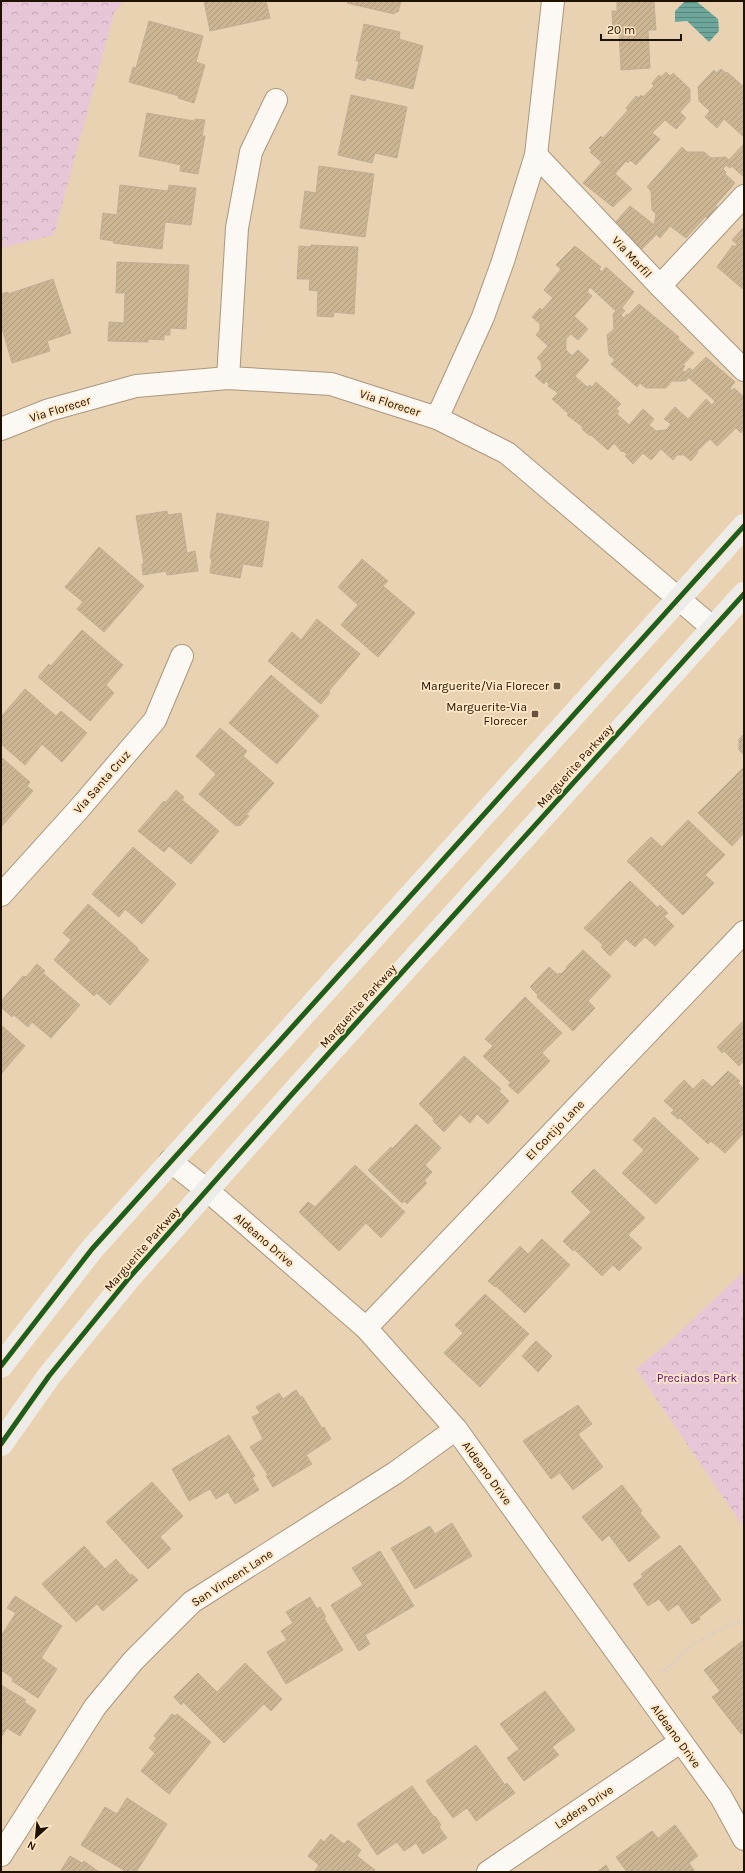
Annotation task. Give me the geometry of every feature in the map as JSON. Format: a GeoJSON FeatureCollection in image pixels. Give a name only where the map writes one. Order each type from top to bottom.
{"type":"FeatureCollection","features":[{"type":"Feature","properties":{"kind":"main road"},"geometry":{"type":"LineString","coordinates":[[1,1366],[92,1249],[744,526]]}},
{"type":"Feature","properties":{"kind":"main road","name":"Marguerite Parkway"},"geometry":{"type":"LineString","coordinates":[[1,1444],[49,1376],[124,1284],[744,594]]}},
{"type":"Feature","properties":{"kind":"street"},"geometry":{"type":"LineString","coordinates":[[438,418],[483,317],[503,262],[536,155],[553,1]]}},
{"type":"Feature","properties":{"kind":"street"},"geometry":{"type":"LineString","coordinates":[[228,378],[237,228],[251,152],[276,100]]}},
{"type":"Feature","properties":{"kind":"street","name":"Via Marfil"},"geometry":{"type":"LineString","coordinates":[[536,155],[660,286],[744,196]]}},
{"type":"Feature","properties":{"kind":"street"},"geometry":{"type":"LineString","coordinates":[[660,286],[744,370]]}},
{"type":"Feature","properties":{"kind":"street","name":"Via Florecer"},"geometry":{"type":"LineString","coordinates":[[1,429],[49,410],[136,386],[228,378],[331,384],[438,418],[507,453],[713,628]]}},
{"type":"Feature","properties":{"kind":"street","name":"Via Santa Cruz"},"geometry":{"type":"LineString","coordinates":[[1,895],[78,810],[154,720],[182,656]]}},
{"type":"Feature","properties":{"kind":"street","name":"El Cortijo Lane"},"geometry":{"type":"LineString","coordinates":[[366,1328],[744,932]]}},
{"type":"Feature","properties":{"kind":"street","name":"Aldeano Drive"},"geometry":{"type":"LineString","coordinates":[[170,1161],[207,1190],[366,1328],[456,1429],[721,1797],[744,1839]]}},
{"type":"Feature","properties":{"kind":"street","name":"San Vincent Lane"},"geometry":{"type":"LineString","coordinates":[[1,1855],[95,1707],[133,1661],[192,1602],[395,1473],[456,1429]]}},
{"type":"Feature","properties":{"kind":"street","name":"Ladera Drive"},"geometry":{"type":"LineString","coordinates":[[488,1872],[680,1742]]}},
{"type":"Feature","properties":{"kind":"path"},"geometry":{"type":"LineString","coordinates":[[668,1669],[688,1648],[722,1628],[744,1620]]}},
{"type":"Feature","properties":{"kind":"green space"},"geometry":{"type":"Polygon","coordinates":[[[1,1],[124,1],[114,13],[54,235],[1,248],[1,1]]]}},
{"type":"Feature","properties":{"kind":"green space","name":"Preciados Park"},"geometry":{"type":"Polygon","coordinates":[[[744,1271],[744,1528],[636,1369],[668,1343],[744,1271]]]}},
{"type":"Feature","properties":{"kind":"water"},"geometry":{"type":"Polygon","coordinates":[[[685,1],[696,1],[718,19],[719,31],[709,42],[687,21],[675,22],[675,11],[685,1]]]}},
{"type":"Feature","properties":{"kind":"building"},"geometry":{"type":"Polygon","coordinates":[[[204,1],[266,1],[270,18],[210,31],[204,1]]]}},
{"type":"Feature","properties":{"kind":"building"},"geometry":{"type":"Polygon","coordinates":[[[348,1],[401,1],[398,12],[395,12],[394,14],[347,3],[348,1]]]}},
{"type":"Feature","properties":{"kind":"building"},"geometry":{"type":"Polygon","coordinates":[[[617,1],[654,1],[656,30],[648,30],[650,68],[621,70],[619,32],[613,32],[612,11],[617,11],[617,1]]]}},
{"type":"Feature","properties":{"kind":"building"},"geometry":{"type":"Polygon","coordinates":[[[149,21],[203,36],[196,62],[205,65],[194,103],[178,98],[179,96],[129,82],[133,67],[136,68],[149,21]]]}},
{"type":"Feature","properties":{"kind":"building"},"geometry":{"type":"Polygon","coordinates":[[[364,24],[400,32],[399,39],[423,46],[413,89],[366,78],[365,81],[355,78],[359,61],[356,61],[364,24]]]}},
{"type":"Feature","properties":{"kind":"building"},"geometry":{"type":"Polygon","coordinates":[[[721,69],[726,73],[727,72],[744,87],[744,137],[724,119],[717,128],[705,117],[710,111],[699,101],[698,87],[714,70],[716,73],[721,69]]]}},
{"type":"Feature","properties":{"kind":"building"},"geometry":{"type":"Polygon","coordinates":[[[666,72],[670,76],[673,73],[690,89],[690,101],[680,112],[686,118],[676,129],[665,120],[652,133],[660,139],[636,165],[630,160],[628,163],[626,161],[615,174],[590,152],[592,150],[589,148],[601,136],[603,138],[628,110],[626,108],[636,96],[639,98],[641,95],[643,97],[654,86],[652,83],[659,75],[661,77],[666,72]]]}},
{"type":"Feature","properties":{"kind":"building"},"geometry":{"type":"Polygon","coordinates":[[[351,95],[407,107],[397,158],[375,153],[372,163],[338,155],[351,95]]]}},
{"type":"Feature","properties":{"kind":"building"},"geometry":{"type":"Polygon","coordinates":[[[147,113],[194,121],[195,119],[205,120],[202,136],[205,136],[198,174],[180,171],[181,165],[139,156],[147,113]]]}},
{"type":"Feature","properties":{"kind":"building"},"geometry":{"type":"Polygon","coordinates":[[[744,144],[744,177],[727,162],[744,144]]]}},
{"type":"Feature","properties":{"kind":"building"},"geometry":{"type":"Polygon","coordinates":[[[682,147],[687,152],[704,152],[711,158],[726,157],[729,160],[727,162],[732,166],[730,168],[726,165],[723,169],[726,172],[725,174],[735,183],[715,206],[717,207],[707,218],[706,216],[686,238],[670,226],[660,238],[657,235],[661,230],[654,225],[656,214],[652,210],[651,191],[647,187],[682,147]]]}},
{"type":"Feature","properties":{"kind":"building"},"geometry":{"type":"Polygon","coordinates":[[[602,162],[632,189],[613,207],[583,183],[602,162]]]}},
{"type":"Feature","properties":{"kind":"building"},"geometry":{"type":"Polygon","coordinates":[[[319,166],[374,174],[365,237],[300,228],[305,191],[316,193],[319,166]]]}},
{"type":"Feature","properties":{"kind":"building"},"geometry":{"type":"Polygon","coordinates":[[[120,185],[168,191],[169,185],[196,188],[191,225],[165,222],[162,249],[113,243],[114,241],[100,239],[103,213],[117,215],[120,185]]]}},
{"type":"Feature","properties":{"kind":"building"},"geometry":{"type":"Polygon","coordinates":[[[630,206],[661,230],[642,249],[612,226],[630,206]]]}},
{"type":"Feature","properties":{"kind":"building"},"geometry":{"type":"Polygon","coordinates":[[[744,227],[744,290],[717,267],[733,245],[735,247],[737,244],[732,240],[744,227]]]}},
{"type":"Feature","properties":{"kind":"building"},"geometry":{"type":"Polygon","coordinates":[[[311,245],[358,247],[354,314],[334,312],[333,317],[317,316],[318,291],[309,290],[310,279],[297,279],[299,246],[311,247],[311,245]]]}},
{"type":"Feature","properties":{"kind":"building"},"geometry":{"type":"Polygon","coordinates":[[[575,246],[601,267],[599,269],[602,272],[606,267],[634,292],[618,313],[590,287],[587,292],[592,296],[574,316],[588,329],[578,340],[571,334],[566,339],[566,350],[572,356],[578,350],[589,360],[575,376],[587,387],[590,385],[592,387],[596,382],[621,404],[616,409],[619,411],[617,414],[629,425],[643,409],[654,419],[649,425],[656,431],[666,430],[671,424],[664,419],[675,407],[688,419],[706,399],[712,405],[715,401],[687,376],[706,357],[735,382],[730,388],[732,391],[734,388],[744,397],[744,429],[741,433],[736,428],[717,446],[710,439],[697,451],[698,452],[691,461],[684,455],[677,455],[673,460],[661,449],[651,460],[643,453],[633,464],[625,456],[627,454],[623,451],[622,452],[614,443],[608,450],[591,435],[590,436],[582,429],[583,427],[567,415],[569,414],[552,399],[558,393],[548,386],[549,384],[546,381],[544,384],[535,376],[542,369],[541,362],[537,358],[548,346],[536,335],[540,330],[540,324],[532,317],[540,308],[542,310],[553,298],[544,290],[561,269],[556,265],[575,246]]]}},
{"type":"Feature","properties":{"kind":"building"},"geometry":{"type":"Polygon","coordinates":[[[117,262],[189,265],[186,329],[170,328],[170,335],[164,335],[164,340],[148,339],[148,342],[108,341],[109,322],[124,323],[125,293],[116,293],[117,262]]]}},
{"type":"Feature","properties":{"kind":"building"},"geometry":{"type":"Polygon","coordinates":[[[53,279],[71,333],[47,341],[50,351],[12,363],[1,325],[1,294],[8,292],[8,294],[53,279]]]}},
{"type":"Feature","properties":{"kind":"building"},"geometry":{"type":"Polygon","coordinates":[[[639,304],[679,337],[678,339],[694,353],[683,365],[685,366],[682,370],[685,372],[689,368],[692,370],[687,376],[689,377],[686,381],[672,381],[666,388],[646,388],[640,383],[637,387],[611,364],[615,360],[609,355],[607,335],[614,329],[613,314],[616,311],[618,313],[622,308],[625,311],[621,315],[624,318],[639,304]]]}},
{"type":"Feature","properties":{"kind":"building"},"geometry":{"type":"Polygon","coordinates":[[[167,511],[168,515],[181,513],[187,553],[195,551],[198,571],[167,575],[166,571],[143,575],[142,564],[144,564],[136,516],[167,511]]]}},
{"type":"Feature","properties":{"kind":"building"},"geometry":{"type":"Polygon","coordinates":[[[217,513],[269,522],[262,567],[243,564],[240,578],[210,573],[212,559],[210,558],[217,513]]]}},
{"type":"Feature","properties":{"kind":"building"},"geometry":{"type":"Polygon","coordinates":[[[99,547],[144,586],[104,632],[77,609],[83,602],[65,587],[99,547]]]}},
{"type":"Feature","properties":{"kind":"building"},"geometry":{"type":"Polygon","coordinates":[[[362,559],[388,581],[383,586],[415,613],[378,657],[341,625],[358,605],[338,587],[362,559]]]}},
{"type":"Feature","properties":{"kind":"building"},"geometry":{"type":"Polygon","coordinates":[[[317,619],[360,654],[329,691],[330,693],[321,704],[268,661],[292,632],[301,640],[317,619]]]}},
{"type":"Feature","properties":{"kind":"building"},"geometry":{"type":"Polygon","coordinates":[[[82,630],[123,665],[106,685],[114,693],[90,721],[38,677],[49,664],[51,666],[82,630]]]}},
{"type":"Feature","properties":{"kind":"building"},"geometry":{"type":"Polygon","coordinates":[[[271,675],[319,716],[277,764],[229,723],[271,675]]]}},
{"type":"Feature","properties":{"kind":"building"},"geometry":{"type":"Polygon","coordinates":[[[25,689],[56,716],[61,711],[87,733],[62,762],[42,744],[25,765],[1,744],[1,717],[25,689]]]}},
{"type":"Feature","properties":{"kind":"building"},"geometry":{"type":"Polygon","coordinates":[[[220,728],[247,751],[243,756],[274,783],[246,815],[249,816],[240,826],[236,826],[199,794],[216,774],[196,756],[220,728]]]}},
{"type":"Feature","properties":{"kind":"building"},"geometry":{"type":"Polygon","coordinates":[[[744,734],[744,755],[739,750],[739,739],[744,734]]]}},
{"type":"Feature","properties":{"kind":"building"},"geometry":{"type":"Polygon","coordinates":[[[1,757],[30,782],[27,786],[33,791],[1,827],[1,757]]]}},
{"type":"Feature","properties":{"kind":"building"},"geometry":{"type":"Polygon","coordinates":[[[743,768],[744,833],[732,846],[698,813],[743,768]]]}},
{"type":"Feature","properties":{"kind":"building"},"geometry":{"type":"Polygon","coordinates":[[[176,790],[184,797],[182,800],[219,831],[191,864],[169,846],[164,852],[138,831],[164,801],[165,803],[176,790]]]}},
{"type":"Feature","properties":{"kind":"building"},"geometry":{"type":"Polygon","coordinates":[[[688,820],[725,855],[705,875],[714,883],[683,915],[627,861],[651,837],[662,847],[688,820]]]}},
{"type":"Feature","properties":{"kind":"building"},"geometry":{"type":"Polygon","coordinates":[[[133,847],[176,884],[142,924],[125,909],[119,917],[92,894],[133,847]]]}},
{"type":"Feature","properties":{"kind":"building"},"geometry":{"type":"Polygon","coordinates":[[[630,881],[658,908],[660,905],[668,913],[664,916],[674,926],[655,946],[645,937],[635,947],[626,939],[610,956],[601,947],[603,945],[584,928],[630,881]]]}},
{"type":"Feature","properties":{"kind":"building"},"geometry":{"type":"Polygon","coordinates":[[[88,904],[138,948],[137,949],[149,960],[110,1005],[97,993],[94,996],[54,960],[71,940],[63,933],[88,904]]]}},
{"type":"Feature","properties":{"kind":"building"},"geometry":{"type":"Polygon","coordinates":[[[583,950],[611,976],[588,1001],[595,1008],[573,1031],[537,997],[538,995],[530,987],[549,967],[558,975],[559,973],[561,974],[583,950]]]}},
{"type":"Feature","properties":{"kind":"building"},"geometry":{"type":"Polygon","coordinates":[[[37,964],[45,971],[43,973],[80,1005],[51,1038],[32,1022],[28,1027],[14,1015],[12,1017],[1,1007],[1,1001],[23,976],[26,977],[37,964]]]}},
{"type":"Feature","properties":{"kind":"building"},"geometry":{"type":"Polygon","coordinates":[[[525,997],[562,1033],[542,1053],[550,1061],[518,1094],[508,1085],[511,1083],[483,1056],[493,1046],[485,1039],[525,997]]]}},
{"type":"Feature","properties":{"kind":"building"},"geometry":{"type":"Polygon","coordinates":[[[744,1020],[744,1061],[739,1066],[724,1051],[722,1053],[717,1047],[744,1020]]]}},
{"type":"Feature","properties":{"kind":"building"},"geometry":{"type":"Polygon","coordinates":[[[1,1025],[25,1046],[1,1074],[1,1025]]]}},
{"type":"Feature","properties":{"kind":"building"},"geometry":{"type":"Polygon","coordinates":[[[464,1056],[501,1089],[499,1091],[509,1101],[488,1124],[477,1114],[470,1123],[460,1114],[444,1132],[419,1104],[464,1056]]]}},
{"type":"Feature","properties":{"kind":"building"},"geometry":{"type":"Polygon","coordinates":[[[728,1071],[740,1081],[738,1083],[744,1089],[744,1133],[725,1153],[711,1141],[708,1144],[680,1118],[678,1119],[671,1113],[674,1110],[664,1101],[684,1080],[693,1089],[703,1079],[712,1087],[728,1071]]]}},
{"type":"Feature","properties":{"kind":"building"},"geometry":{"type":"Polygon","coordinates":[[[654,1117],[699,1159],[656,1204],[622,1173],[644,1150],[633,1140],[654,1117]]]}},
{"type":"Feature","properties":{"kind":"building"},"geometry":{"type":"Polygon","coordinates":[[[416,1124],[441,1148],[425,1165],[432,1172],[424,1181],[427,1183],[407,1204],[405,1201],[402,1203],[368,1170],[391,1147],[392,1149],[416,1124]]]}},
{"type":"Feature","properties":{"kind":"building"},"geometry":{"type":"Polygon","coordinates":[[[355,1165],[405,1212],[381,1238],[366,1223],[339,1251],[299,1212],[308,1202],[315,1207],[355,1165]]]}},
{"type":"Feature","properties":{"kind":"building"},"geometry":{"type":"Polygon","coordinates":[[[594,1169],[645,1218],[628,1235],[642,1248],[619,1271],[613,1265],[602,1276],[574,1249],[573,1251],[563,1241],[591,1212],[571,1192],[594,1169]]]}},
{"type":"Feature","properties":{"kind":"building"},"geometry":{"type":"Polygon","coordinates":[[[542,1239],[570,1265],[525,1313],[496,1286],[495,1287],[488,1281],[520,1246],[528,1254],[542,1239]]]}},
{"type":"Feature","properties":{"kind":"building"},"geometry":{"type":"Polygon","coordinates":[[[485,1294],[529,1334],[480,1387],[444,1353],[463,1333],[455,1325],[485,1294]]]}},
{"type":"Feature","properties":{"kind":"building"},"geometry":{"type":"Polygon","coordinates":[[[536,1341],[552,1356],[538,1372],[522,1356],[536,1341]]]}},
{"type":"Feature","properties":{"kind":"building"},"geometry":{"type":"Polygon","coordinates":[[[296,1390],[301,1398],[302,1396],[322,1428],[324,1427],[331,1439],[306,1455],[312,1464],[273,1487],[266,1476],[268,1475],[250,1447],[263,1439],[252,1417],[260,1413],[256,1407],[279,1393],[283,1399],[296,1390]]]}},
{"type":"Feature","properties":{"kind":"building"},"geometry":{"type":"Polygon","coordinates":[[[578,1405],[592,1424],[578,1434],[603,1467],[573,1490],[560,1473],[551,1479],[523,1441],[578,1405]]]}},
{"type":"Feature","properties":{"kind":"building"},"geometry":{"type":"Polygon","coordinates":[[[229,1435],[255,1476],[252,1478],[259,1490],[235,1504],[228,1492],[216,1499],[210,1489],[189,1501],[172,1469],[229,1435]]]}},
{"type":"Feature","properties":{"kind":"building"},"geometry":{"type":"Polygon","coordinates":[[[152,1482],[183,1516],[160,1537],[171,1549],[148,1569],[106,1522],[152,1482]]]}},
{"type":"Feature","properties":{"kind":"building"},"geometry":{"type":"Polygon","coordinates":[[[622,1485],[642,1511],[640,1513],[660,1537],[629,1562],[609,1535],[602,1541],[582,1517],[622,1485]]]}},
{"type":"Feature","properties":{"kind":"building"},"geometry":{"type":"Polygon","coordinates":[[[452,1523],[472,1556],[415,1589],[391,1548],[430,1526],[435,1534],[452,1523]]]}},
{"type":"Feature","properties":{"kind":"building"},"geometry":{"type":"Polygon","coordinates":[[[680,1545],[721,1600],[699,1617],[700,1619],[692,1624],[678,1604],[668,1611],[659,1599],[648,1606],[633,1584],[643,1577],[641,1574],[680,1545]]]}},
{"type":"Feature","properties":{"kind":"building"},"geometry":{"type":"Polygon","coordinates":[[[84,1546],[105,1569],[116,1559],[130,1575],[132,1574],[138,1580],[103,1611],[97,1604],[76,1622],[42,1584],[84,1546]]]}},
{"type":"Feature","properties":{"kind":"building"},"geometry":{"type":"Polygon","coordinates":[[[380,1551],[414,1606],[365,1635],[370,1644],[359,1651],[331,1605],[363,1585],[352,1568],[380,1551]]]}},
{"type":"Feature","properties":{"kind":"building"},"geometry":{"type":"Polygon","coordinates":[[[15,1596],[62,1626],[41,1658],[57,1669],[38,1698],[12,1681],[13,1678],[1,1670],[1,1636],[16,1613],[7,1608],[15,1596]]]}},
{"type":"Feature","properties":{"kind":"building"},"geometry":{"type":"Polygon","coordinates":[[[310,1597],[317,1609],[320,1607],[326,1617],[324,1618],[343,1650],[286,1684],[267,1652],[287,1640],[281,1631],[293,1623],[286,1612],[310,1597]]]}},
{"type":"Feature","properties":{"kind":"building"},"geometry":{"type":"Polygon","coordinates":[[[744,1640],[744,1732],[741,1734],[712,1697],[720,1691],[704,1670],[744,1640]]]}},
{"type":"Feature","properties":{"kind":"building"},"geometry":{"type":"Polygon","coordinates":[[[245,1663],[282,1699],[271,1711],[264,1704],[224,1743],[183,1702],[181,1705],[174,1697],[198,1673],[217,1692],[245,1663]]]}},
{"type":"Feature","properties":{"kind":"building"},"geometry":{"type":"Polygon","coordinates":[[[1,1685],[26,1700],[24,1702],[36,1710],[20,1736],[7,1728],[1,1738],[1,1685]]]}},
{"type":"Feature","properties":{"kind":"building"},"geometry":{"type":"Polygon","coordinates":[[[545,1691],[575,1730],[552,1747],[559,1755],[524,1781],[507,1758],[519,1749],[500,1724],[545,1691]]]}},
{"type":"Feature","properties":{"kind":"building"},"geometry":{"type":"Polygon","coordinates":[[[172,1714],[175,1716],[177,1714],[211,1742],[169,1794],[141,1771],[155,1753],[149,1748],[157,1738],[154,1736],[172,1714]]]}},
{"type":"Feature","properties":{"kind":"building"},"geometry":{"type":"Polygon","coordinates":[[[476,1745],[505,1785],[507,1783],[515,1793],[476,1821],[467,1808],[453,1818],[426,1781],[476,1745]]]}},
{"type":"Feature","properties":{"kind":"building"},"geometry":{"type":"Polygon","coordinates":[[[412,1786],[434,1817],[435,1816],[441,1825],[439,1827],[447,1838],[423,1854],[416,1843],[404,1851],[397,1842],[377,1855],[357,1824],[412,1786]]]}},
{"type":"Feature","properties":{"kind":"building"},"geometry":{"type":"Polygon","coordinates":[[[127,1798],[167,1824],[136,1872],[127,1872],[81,1845],[105,1807],[117,1814],[127,1798]]]}},
{"type":"Feature","properties":{"kind":"building"},"geometry":{"type":"Polygon","coordinates":[[[675,1825],[698,1856],[689,1863],[695,1872],[627,1872],[616,1857],[652,1831],[658,1838],[675,1825]]]}},
{"type":"Feature","properties":{"kind":"building"},"geometry":{"type":"Polygon","coordinates":[[[331,1834],[344,1844],[348,1840],[361,1850],[357,1856],[375,1870],[373,1872],[314,1872],[319,1865],[308,1856],[321,1839],[324,1842],[331,1834]]]}},
{"type":"Feature","properties":{"kind":"building"},"geometry":{"type":"Polygon","coordinates":[[[70,1856],[82,1863],[84,1861],[99,1872],[60,1872],[70,1856]]]}},
{"type":"Feature","properties":{"kind":"building"},"geometry":{"type":"Polygon","coordinates":[[[606,1865],[610,1872],[597,1872],[606,1865]]]}},
{"type":"Feature","properties":{"kind":"cycle path"},"geometry":{"type":"LineString","coordinates":[[1,1366],[92,1249],[744,526]]}},
{"type":"Feature","properties":{"kind":"cycle path"},"geometry":{"type":"LineString","coordinates":[[1,1444],[49,1376],[129,1278],[293,1093],[744,594]]}},
{"type":"Feature","properties":{"kind":"place","name":"Marguerite/Via Florecer"},"geometry":{"type":"Point","coordinates":[557,686]}},
{"type":"Feature","properties":{"kind":"place","name":"Marguerite-Via Florecer"},"geometry":{"type":"Point","coordinates":[535,714]}}]}
